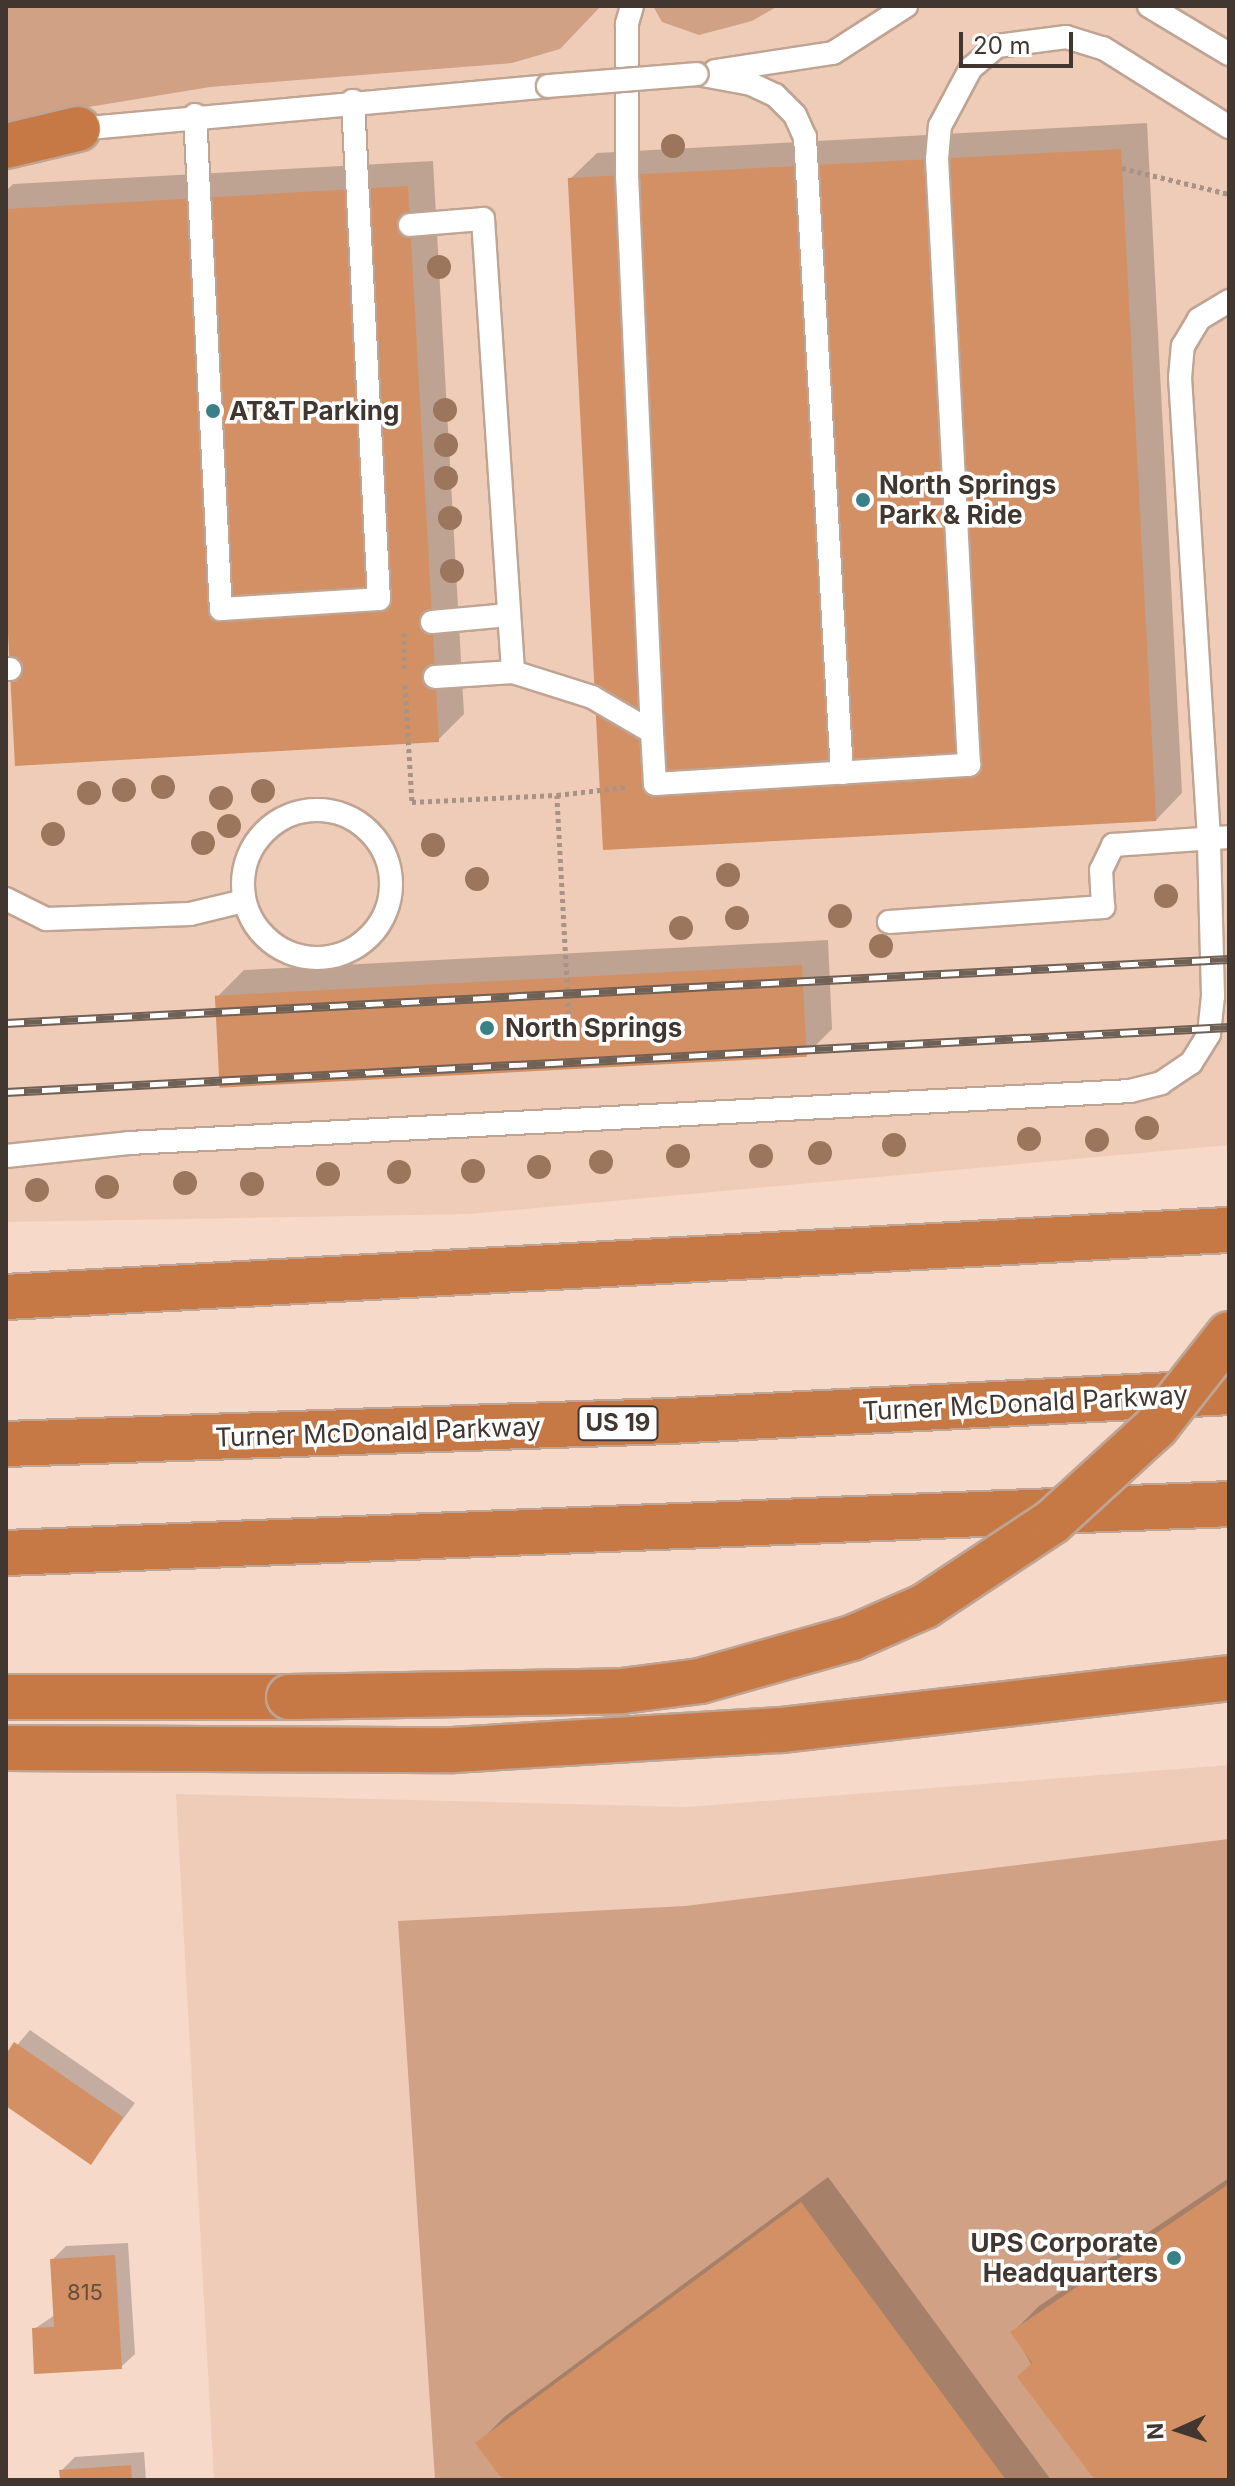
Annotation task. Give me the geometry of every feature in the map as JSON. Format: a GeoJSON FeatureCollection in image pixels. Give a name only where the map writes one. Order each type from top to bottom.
{"type":"FeatureCollection","features":[{"type":"Feature","properties":{"kind":"highway"},"geometry":{"type":"LineString","coordinates":[[6,146],[78,129]]}},
{"type":"Feature","properties":{"kind":"highway"},"geometry":{"type":"LineString","coordinates":[[6,1297],[1229,1230]]}},
{"type":"Feature","properties":{"kind":"highway"},"geometry":{"type":"LineString","coordinates":[[6,1697],[542,1696],[700,1681],[774,1663],[867,1632],[993,1566],[1107,1476],[1193,1383],[1229,1334]]}},
{"type":"Feature","properties":{"kind":"highway","name":"Turner McDonald Parkway"},"geometry":{"type":"LineString","coordinates":[[6,1444],[669,1421],[1229,1392]]}},
{"type":"Feature","properties":{"kind":"highway"},"geometry":{"type":"LineString","coordinates":[[6,1553],[1229,1504]]}},
{"type":"Feature","properties":{"kind":"highway"},"geometry":{"type":"LineString","coordinates":[[6,1748],[469,1749],[781,1730],[1229,1678]]}},
{"type":"Feature","properties":{"kind":"lane"},"geometry":{"type":"LineString","coordinates":[[632,6],[627,24],[627,175],[655,784],[969,765],[937,159],[940,126],[971,68],[997,46],[1031,38],[1066,37],[1103,48],[1229,127]]}},
{"type":"Feature","properties":{"kind":"lane"},"geometry":{"type":"LineString","coordinates":[[863,38],[892,6]]}},
{"type":"Feature","properties":{"kind":"lane"},"geometry":{"type":"LineString","coordinates":[[78,129],[195,115],[697,74],[833,53],[863,38],[906,6]]}},
{"type":"Feature","properties":{"kind":"lane"},"geometry":{"type":"LineString","coordinates":[[1149,6],[1229,54]]}},
{"type":"Feature","properties":{"kind":"lane"},"geometry":{"type":"LineString","coordinates":[[697,74],[751,84],[775,95],[795,115],[805,137],[842,773]]}},
{"type":"Feature","properties":{"kind":"lane"},"geometry":{"type":"LineString","coordinates":[[195,115],[221,609],[379,599],[353,101]]}},
{"type":"Feature","properties":{"kind":"lane"},"geometry":{"type":"LineString","coordinates":[[410,225],[483,219],[513,672]]}},
{"type":"Feature","properties":{"kind":"lane"},"geometry":{"type":"LineString","coordinates":[[6,1156],[129,1143],[1130,1091],[1161,1083],[1191,1063],[1209,1034],[1219,838],[1180,378],[1183,346],[1199,319],[1229,301]]}},
{"type":"Feature","properties":{"kind":"lane"},"geometry":{"type":"LineString","coordinates":[[432,622],[509,615]]}},
{"type":"Feature","properties":{"kind":"lane"},"geometry":{"type":"LineString","coordinates":[[435,677],[513,672],[592,697],[652,732]]}},
{"type":"Feature","properties":{"kind":"lane"},"geometry":{"type":"LineString","coordinates":[[311,810],[340,813],[363,825],[380,844],[390,869],[385,916],[370,937],[349,952],[324,959],[295,956],[273,944],[255,926],[244,901],[249,852],[265,831],[286,816],[311,810]]}},
{"type":"Feature","properties":{"kind":"lane"},"geometry":{"type":"LineString","coordinates":[[889,922],[1103,907],[1101,870],[1113,845],[1219,838]]}},
{"type":"Feature","properties":{"kind":"lane"},"geometry":{"type":"LineString","coordinates":[[6,899],[46,919],[217,912],[244,901]]}},
{"type":"Feature","properties":{"kind":"path"},"geometry":{"type":"LineString","coordinates":[[1122,168],[1229,194]]}},
{"type":"Feature","properties":{"kind":"path"},"geometry":{"type":"LineString","coordinates":[[403,624],[412,802],[557,795],[655,784]]}},
{"type":"Feature","properties":{"kind":"path"},"geometry":{"type":"LineString","coordinates":[[557,795],[570,1038]]}},
{"type":"Feature","properties":{"kind":"shaded area"},"geometry":{"type":"Polygon","coordinates":[[[6,6],[1229,6],[1229,1145],[469,1214],[6,1222],[6,6]]]}},
{"type":"Feature","properties":{"kind":"shaded area"},"geometry":{"type":"Polygon","coordinates":[[[6,6],[601,6],[560,49],[512,63],[210,87],[40,115],[6,128],[6,6]]]}},
{"type":"Feature","properties":{"kind":"shaded area"},"geometry":{"type":"Polygon","coordinates":[[[653,6],[778,6],[752,21],[699,35],[662,22],[653,6]]]}},
{"type":"Feature","properties":{"kind":"shaded area"},"geometry":{"type":"Polygon","coordinates":[[[1229,1765],[1229,2480],[214,2480],[176,1794],[687,1807],[1229,1765]]]}},
{"type":"Feature","properties":{"kind":"shaded area"},"geometry":{"type":"Polygon","coordinates":[[[1229,1839],[1229,2480],[435,2480],[398,1921],[685,1906],[1229,1839]]]}},
{"type":"Feature","properties":{"kind":"building","name":"North Springs Park & Ride"},"geometry":{"type":"Polygon","coordinates":[[[1121,149],[1156,821],[603,850],[568,178],[1121,149]]]}},
{"type":"Feature","properties":{"kind":"building","name":"AT&T Parking"},"geometry":{"type":"Polygon","coordinates":[[[408,186],[439,742],[15,766],[6,597],[6,209],[408,186]]]}},
{"type":"Feature","properties":{"kind":"building"},"geometry":{"type":"Polygon","coordinates":[[[802,965],[807,1057],[220,1088],[215,996],[802,965]]]}},
{"type":"Feature","properties":{"kind":"building"},"geometry":{"type":"Polygon","coordinates":[[[14,2042],[123,2117],[91,2165],[6,2106],[6,2054],[14,2042]]]}},
{"type":"Feature","properties":{"kind":"building","name":"UPS Corporate Headquarters"},"geometry":{"type":"Polygon","coordinates":[[[1229,2184],[1229,2480],[1095,2480],[1017,2377],[1032,2363],[1010,2332],[1229,2184]]]}},
{"type":"Feature","properties":{"kind":"building"},"geometry":{"type":"Polygon","coordinates":[[[801,2202],[1006,2480],[503,2480],[475,2443],[801,2202]]]}},
{"type":"Feature","properties":{"kind":"building"},"geometry":{"type":"Polygon","coordinates":[[[115,2255],[122,2369],[34,2374],[32,2328],[54,2327],[50,2259],[115,2255]]]}},
{"type":"Feature","properties":{"kind":"building"},"geometry":{"type":"Polygon","coordinates":[[[131,2465],[132,2480],[60,2480],[59,2470],[131,2465]]]}},
{"type":"Feature","properties":{"kind":"railway"},"geometry":{"type":"LineString","coordinates":[[6,1023],[1229,959]]}},
{"type":"Feature","properties":{"kind":"railway"},"geometry":{"type":"LineString","coordinates":[[6,1092],[1229,1027]]}},
{"type":"Feature","properties":{"kind":"place","name":"AT&T Parking"},"geometry":{"type":"Point","coordinates":[213,411]}},
{"type":"Feature","properties":{"kind":"place","name":"North Springs Park & Ride"},"geometry":{"type":"Point","coordinates":[863,500]}},
{"type":"Feature","properties":{"kind":"place","name":"North Springs"},"geometry":{"type":"Point","coordinates":[487,1028]}},
{"type":"Feature","properties":{"kind":"place","name":"UPS Corporate Headquarters"},"geometry":{"type":"Point","coordinates":[1174,2258]}}]}
